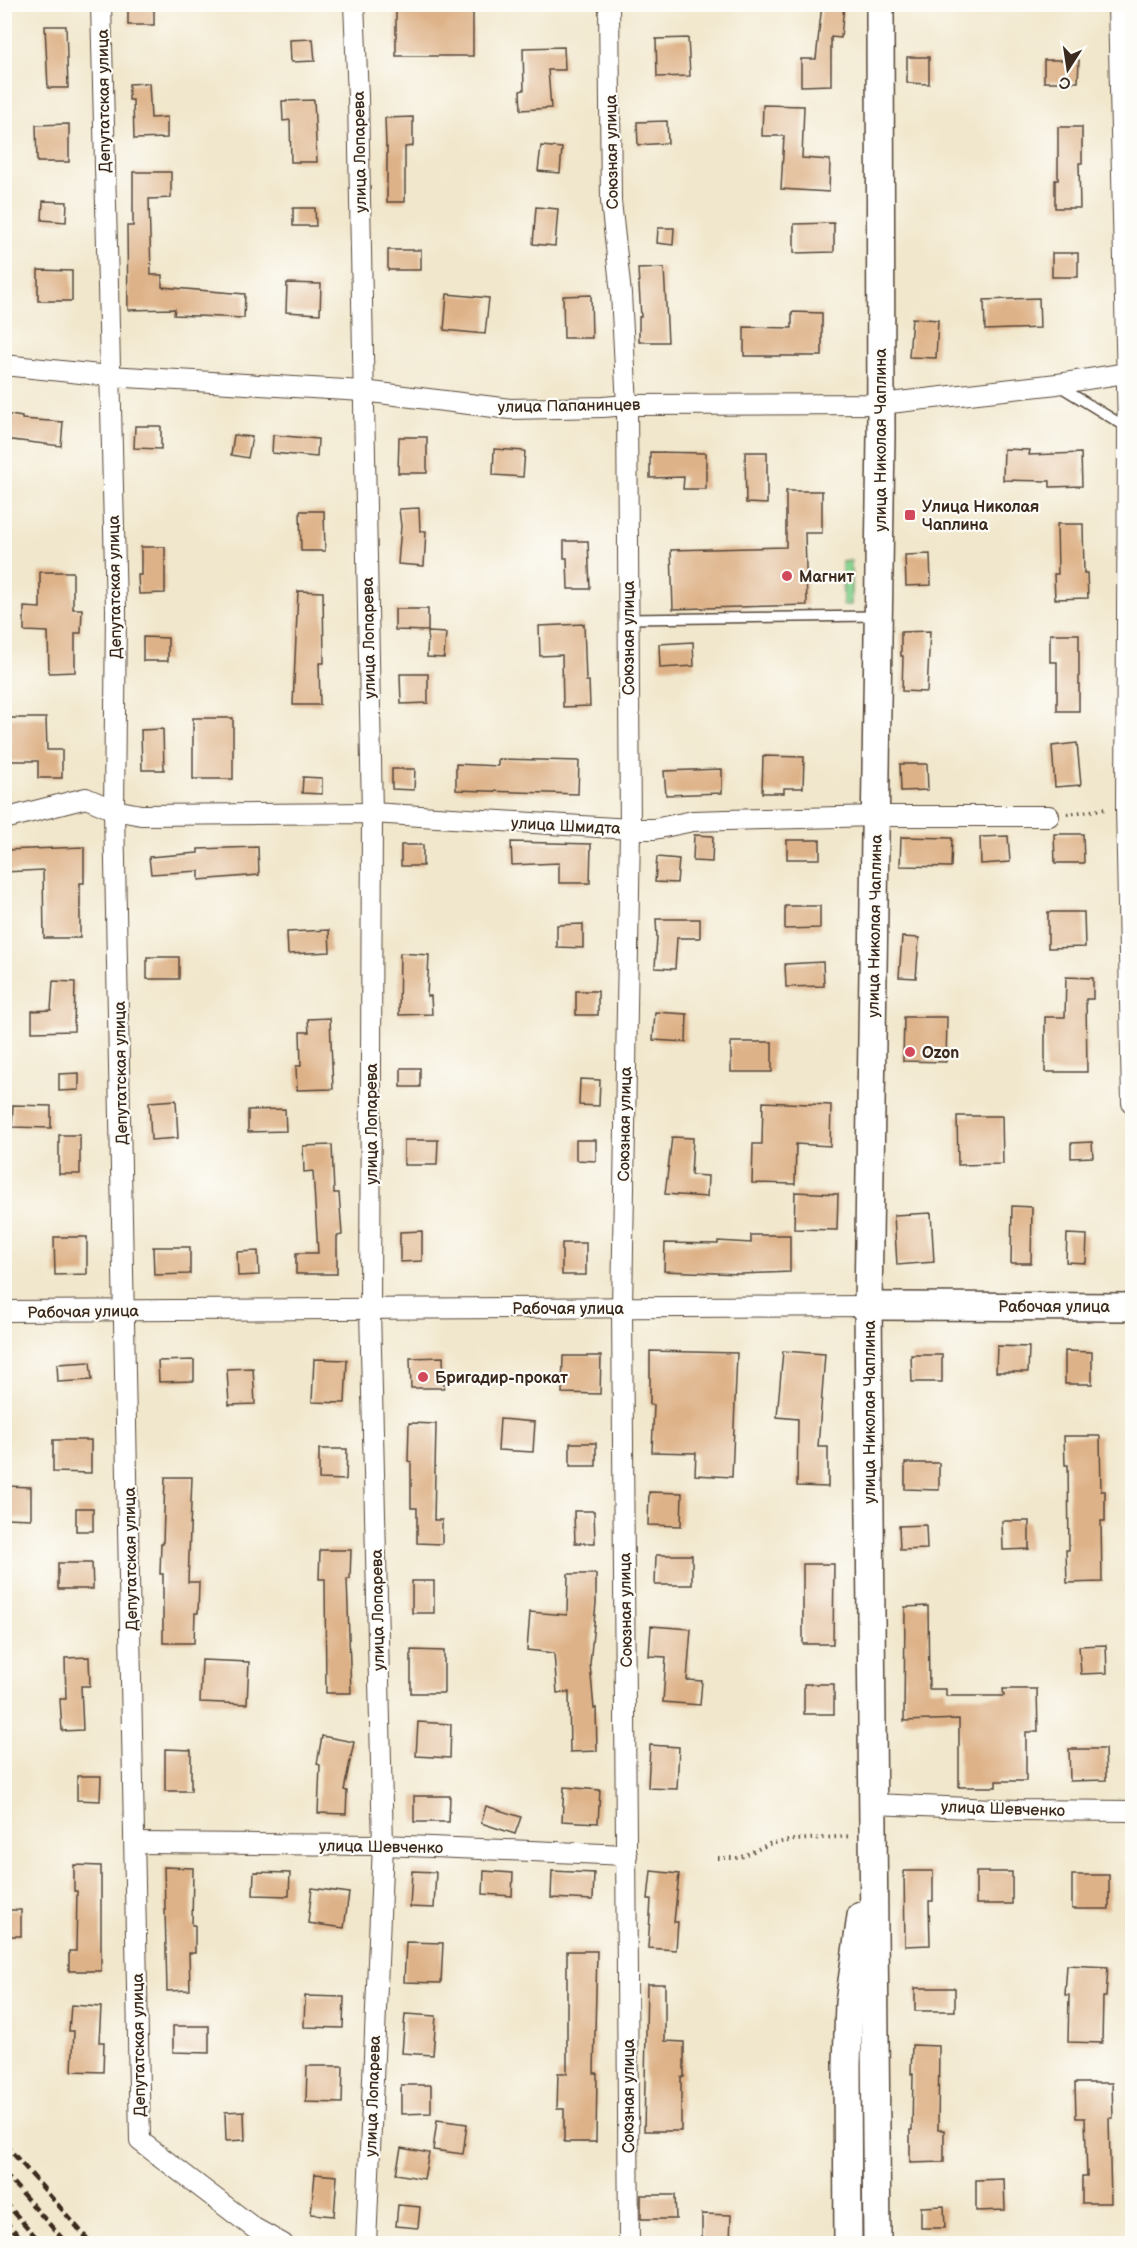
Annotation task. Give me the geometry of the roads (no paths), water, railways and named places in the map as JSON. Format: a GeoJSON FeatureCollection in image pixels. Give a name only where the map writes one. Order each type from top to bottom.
{"type":"FeatureCollection","features":[{"type":"Feature","properties":{"kind":"street","name":"Депутатская улица"},"geometry":{"type":"LineString","coordinates":[[101,4],[116,609],[114,810],[140,2141],[254,2228],[283,2244]]}},
{"type":"Feature","properties":{"kind":"street","name":"улица Лопарева"},"geometry":{"type":"LineString","coordinates":[[354,4],[358,97],[372,813],[370,1309],[383,1845],[366,2244]]}},
{"type":"Feature","properties":{"kind":"street","name":"Союзная улица"},"geometry":{"type":"LineString","coordinates":[[609,4],[611,201],[621,294],[627,405],[630,829],[622,1308],[629,2244]]}},
{"type":"Feature","properties":{"kind":"street","name":"улица Николая Чаплина"},"geometry":{"type":"LineString","coordinates":[[873,1841],[868,1306],[881,404],[880,4]]}},
{"type":"Feature","properties":{"kind":"street"},"geometry":{"type":"LineString","coordinates":[[1118,4],[1130,372],[1128,429],[1129,806],[1132,1103]]}},
{"type":"Feature","properties":{"kind":"street","name":"улица Папанинцев"},"geometry":{"type":"LineString","coordinates":[[4,365],[109,376],[363,391],[510,409],[603,408],[627,405],[881,404],[1057,384],[1130,372]]}},
{"type":"Feature","properties":{"kind":"street","name":"улица Шмидта"},"geometry":{"type":"LineString","coordinates":[[4,819],[86,798],[114,810],[141,816],[372,813],[630,829],[654,829],[693,820],[876,816],[1048,816]]}},
{"type":"Feature","properties":{"kind":"street","name":"Рабочая улица"},"geometry":{"type":"LineString","coordinates":[[4,1311],[868,1306],[1132,1307]]}},
{"type":"Feature","properties":{"kind":"street","name":"улица Шевченко"},"geometry":{"type":"LineString","coordinates":[[873,1804],[1018,1810],[1132,1811]]}},
{"type":"Feature","properties":{"kind":"street"},"geometry":{"type":"LineString","coordinates":[[848,2244],[849,2003],[873,1841]]}},
{"type":"Feature","properties":{"kind":"street"},"geometry":{"type":"LineString","coordinates":[[873,1841],[877,2244]]}},
{"type":"Feature","properties":{"kind":"street","name":"улица Шевченко"},"geometry":{"type":"LineString","coordinates":[[135,1843],[383,1845],[627,1855]]}},
{"type":"Feature","properties":{"kind":"lane"},"geometry":{"type":"LineString","coordinates":[[1057,384],[1128,429]]}},
{"type":"Feature","properties":{"kind":"lane"},"geometry":{"type":"LineString","coordinates":[[628,619],[879,616]]}},
{"type":"Feature","properties":{"kind":"railway"},"geometry":{"type":"LineString","coordinates":[[4,2143],[92,2244]]}},
{"type":"Feature","properties":{"kind":"railway"},"geometry":{"type":"LineString","coordinates":[[4,2173],[67,2244]]}},
{"type":"Feature","properties":{"kind":"railway"},"geometry":{"type":"LineString","coordinates":[[4,2201],[42,2244]]}},
{"type":"Feature","properties":{"kind":"railway"},"geometry":{"type":"LineString","coordinates":[[4,2220],[27,2244]]}},
{"type":"Feature","properties":{"kind":"place","name":"Улица Николая Чаплина"},"geometry":{"type":"Point","coordinates":[910,515]}},
{"type":"Feature","properties":{"kind":"place","name":"Магнит"},"geometry":{"type":"Point","coordinates":[787,576]}},
{"type":"Feature","properties":{"kind":"place","name":"Ozon"},"geometry":{"type":"Point","coordinates":[910,1052]}},
{"type":"Feature","properties":{"kind":"place","name":"Бригадир-прокат"},"geometry":{"type":"Point","coordinates":[423,1377]}}]}
